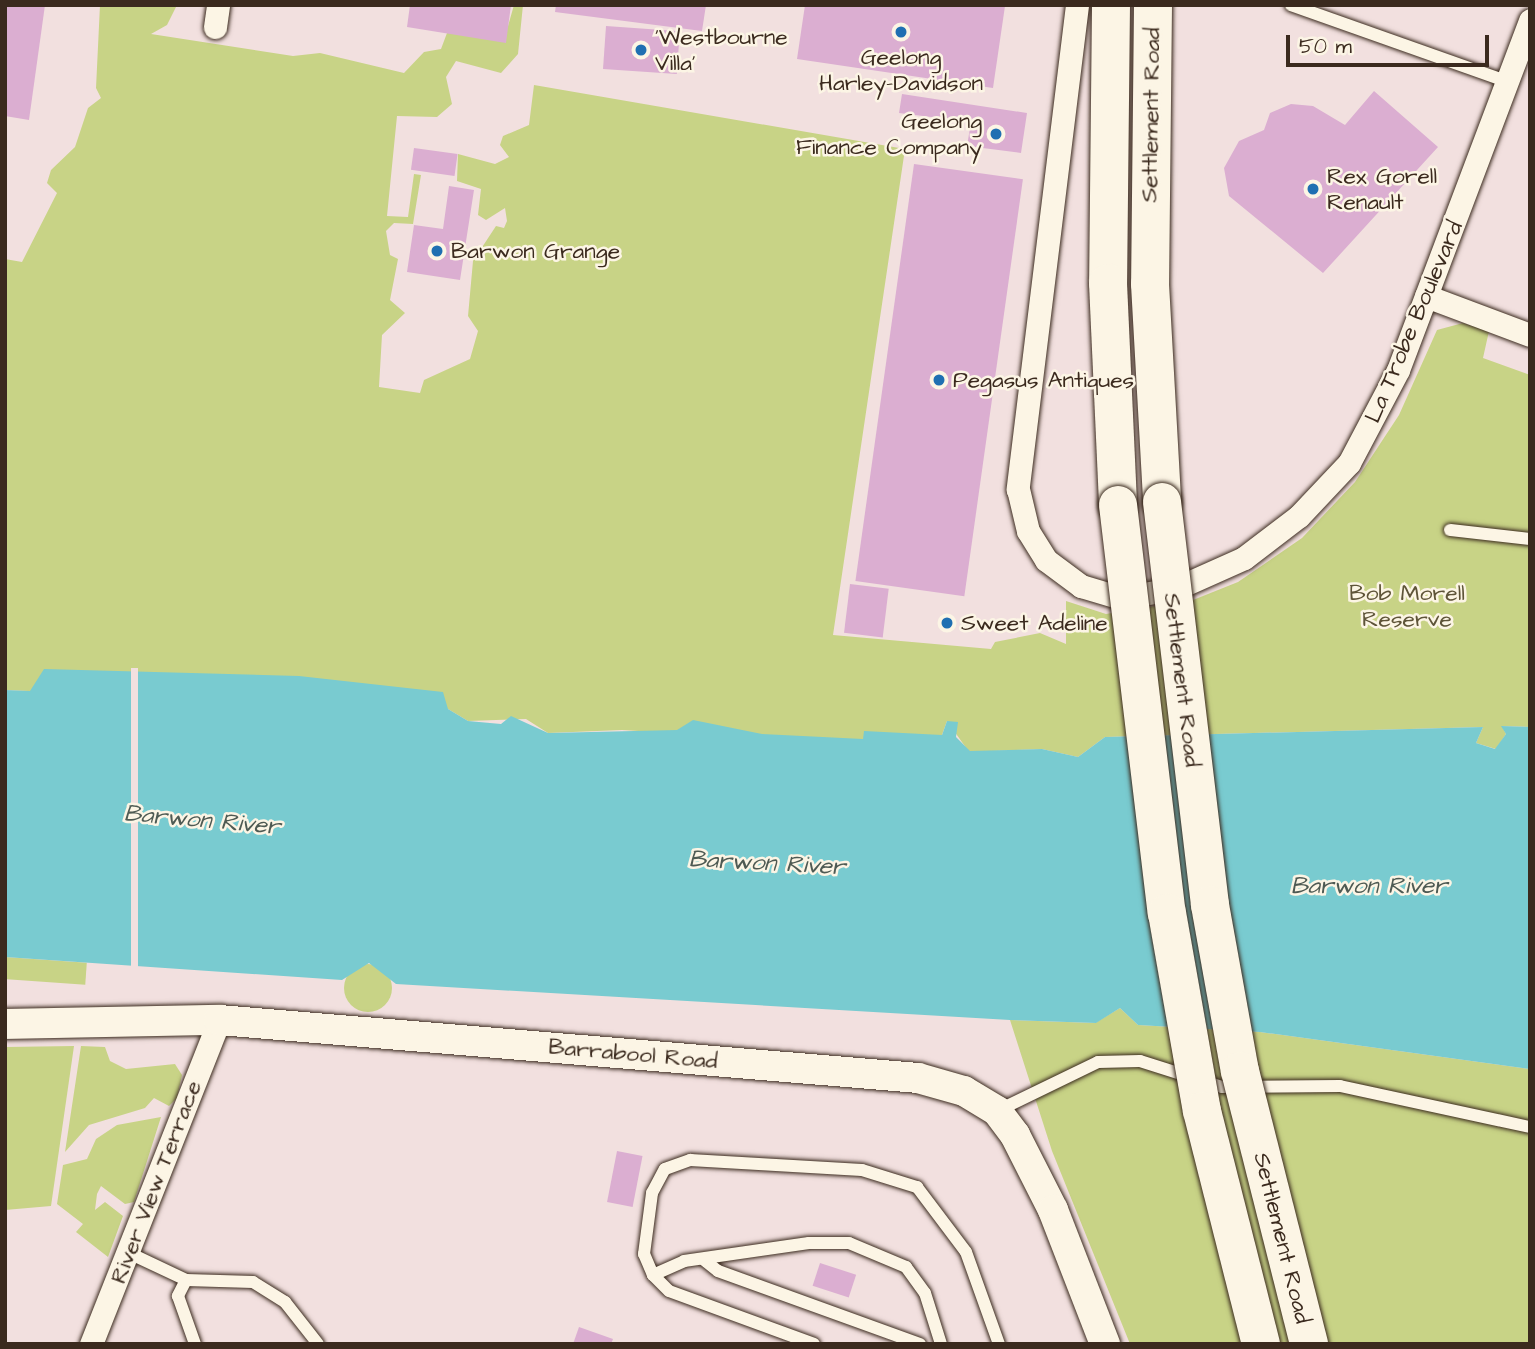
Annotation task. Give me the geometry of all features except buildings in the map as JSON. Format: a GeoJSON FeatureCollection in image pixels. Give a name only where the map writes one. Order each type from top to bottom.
{"type":"FeatureCollection","features":[{"type":"Feature","properties":{"kind":"highway","name":"Settlement Road"},"geometry":{"type":"LineString","coordinates":[[1111,5],[1108,270],[1118,505],[1167,913],[1202,1111],[1261,1344]]}},
{"type":"Feature","properties":{"kind":"highway","name":"Settlement Road"},"geometry":{"type":"LineString","coordinates":[[1153,5],[1150,284],[1162,502],[1210,905],[1240,1071],[1310,1344]]}},
{"type":"Feature","properties":{"kind":"street","name":"La Trobe Boulevard"},"geometry":{"type":"LineString","coordinates":[[1077,5],[1065,146],[1018,465],[1023,519],[1055,569],[1102,596],[1135,597],[1204,578],[1262,546],[1315,502],[1354,454],[1387,394],[1530,20]]}},
{"type":"Feature","properties":{"kind":"street"},"geometry":{"type":"LineString","coordinates":[[1426,296],[1530,335]]}},
{"type":"Feature","properties":{"kind":"street","name":"Barrabool Road"},"geometry":{"type":"LineString","coordinates":[[5,1024],[219,1020],[918,1077],[964,1091],[997,1111],[1053,1210],[1105,1344]]}},
{"type":"Feature","properties":{"kind":"street","name":"River View Terrace"},"geometry":{"type":"LineString","coordinates":[[91,1344],[219,1020]]}},
{"type":"Feature","properties":{"kind":"lane"},"geometry":{"type":"LineString","coordinates":[[1291,5],[1508,82]]}},
{"type":"Feature","properties":{"kind":"lane"},"geometry":{"type":"LineString","coordinates":[[1450,530],[1530,539]]}},
{"type":"Feature","properties":{"kind":"lane"},"geometry":{"type":"LineString","coordinates":[[997,1111],[1098,1062],[1140,1061],[1222,1087],[1340,1086],[1530,1127]]}},
{"type":"Feature","properties":{"kind":"lane"},"geometry":{"type":"LineString","coordinates":[[814,1344],[669,1291],[653,1275],[645,1254],[652,1193],[666,1170],[690,1160],[890,1175],[917,1187],[942,1212],[966,1252],[999,1344]]}},
{"type":"Feature","properties":{"kind":"lane"},"geometry":{"type":"LineString","coordinates":[[653,1275],[703,1259],[849,1243],[906,1267],[925,1293],[941,1344]]}},
{"type":"Feature","properties":{"kind":"lane"},"geometry":{"type":"LineString","coordinates":[[129,1253],[186,1280],[253,1282],[285,1302],[318,1344]]}},
{"type":"Feature","properties":{"kind":"lane"},"geometry":{"type":"LineString","coordinates":[[703,1259],[718,1271],[920,1344]]}},
{"type":"Feature","properties":{"kind":"lane"},"geometry":{"type":"LineString","coordinates":[[186,1280],[178,1296],[195,1344]]}},
{"type":"Feature","properties":{"kind":"green space","name":"Bob Morell Reserve"},"geometry":{"type":"Polygon","coordinates":[[[100,5],[177,5],[167,25],[151,34],[293,56],[320,53],[404,73],[424,52],[441,49],[447,33],[508,26],[514,5],[523,5],[518,54],[501,73],[456,61],[446,77],[452,104],[437,117],[397,116],[387,216],[408,217],[414,174],[421,175],[413,224],[394,223],[386,231],[390,255],[398,259],[390,300],[405,313],[382,335],[379,387],[420,393],[424,380],[470,359],[478,331],[468,316],[473,261],[496,226],[504,228],[507,221],[505,208],[486,220],[478,215],[481,189],[457,181],[458,154],[495,164],[509,157],[500,145],[503,136],[529,125],[534,85],[905,149],[833,635],[991,649],[995,642],[1040,633],[1066,644],[1066,601],[1106,614],[1193,600],[1238,582],[1302,538],[1355,482],[1399,415],[1437,330],[1463,323],[1489,331],[1483,358],[1530,375],[1530,727],[1502,726],[1506,734],[1496,749],[1476,743],[1483,727],[1105,737],[1078,757],[1042,749],[969,752],[947,721],[939,743],[898,747],[622,730],[548,733],[526,719],[468,721],[448,709],[5,690],[5,259],[22,262],[57,193],[47,183],[51,170],[75,147],[88,108],[101,98],[96,88],[100,5]]]}},
{"type":"Feature","properties":{"kind":"green space"},"geometry":{"type":"Polygon","coordinates":[[[5,957],[87,963],[85,985],[5,979],[5,957]]]}},
{"type":"Feature","properties":{"kind":"green space"},"geometry":{"type":"Polygon","coordinates":[[[368,964],[385,971],[392,988],[385,1005],[368,1012],[351,1005],[344,988],[351,971],[368,964]]]}},
{"type":"Feature","properties":{"kind":"green space"},"geometry":{"type":"Polygon","coordinates":[[[1120,1008],[1138,1025],[1260,1032],[1530,1069],[1530,1344],[1130,1344],[1052,1151],[1010,1020],[1095,1023],[1120,1008]]]}},
{"type":"Feature","properties":{"kind":"green space"},"geometry":{"type":"Polygon","coordinates":[[[74,1046],[51,1206],[5,1210],[5,1047],[74,1046]]]}},
{"type":"Feature","properties":{"kind":"green space"},"geometry":{"type":"Polygon","coordinates":[[[81,1046],[105,1047],[110,1061],[126,1069],[175,1064],[182,1075],[177,1098],[169,1106],[154,1098],[145,1108],[89,1125],[65,1152],[81,1046]]]}},
{"type":"Feature","properties":{"kind":"green space"},"geometry":{"type":"Polygon","coordinates":[[[161,1117],[134,1202],[125,1204],[101,1186],[97,1194],[95,1210],[105,1202],[123,1216],[108,1257],[76,1232],[83,1224],[57,1204],[63,1165],[87,1159],[96,1139],[117,1125],[161,1117]]]}},
{"type":"Feature","properties":{"kind":"water","name":"Barwon River"},"geometry":{"type":"Polygon","coordinates":[[[44,669],[299,676],[443,692],[448,709],[468,721],[501,724],[511,716],[548,733],[677,730],[693,720],[762,734],[863,739],[864,731],[942,735],[947,721],[958,722],[956,737],[970,751],[1042,749],[1078,757],[1105,737],[1483,727],[1476,743],[1495,749],[1506,734],[1501,726],[1530,727],[1530,1069],[1260,1032],[1138,1025],[1120,1008],[1096,1023],[1010,1020],[396,984],[369,963],[342,980],[5,957],[5,690],[30,691],[44,669]]]}},
{"type":"Feature","properties":{"kind":"pier"},"geometry":{"type":"Polygon","coordinates":[[[131,668],[138,668],[138,970],[131,970],[131,668]]]}},
{"type":"Feature","properties":{"kind":"place","name":"Geelong Harley-Davidson"},"geometry":{"type":"Point","coordinates":[901,32]}},
{"type":"Feature","properties":{"kind":"place","name":"'Westbourne Villa'"},"geometry":{"type":"Point","coordinates":[641,50]}},
{"type":"Feature","properties":{"kind":"place","name":"Geelong Finance Company"},"geometry":{"type":"Point","coordinates":[996,134]}},
{"type":"Feature","properties":{"kind":"place","name":"Rex Gorell Renault"},"geometry":{"type":"Point","coordinates":[1313,189]}},
{"type":"Feature","properties":{"kind":"place","name":"Barwon Grange"},"geometry":{"type":"Point","coordinates":[437,251]}},
{"type":"Feature","properties":{"kind":"place","name":"Pegasus Antiques"},"geometry":{"type":"Point","coordinates":[939,380]}},
{"type":"Feature","properties":{"kind":"place","name":"Sweet Adeline"},"geometry":{"type":"Point","coordinates":[947,623]}}]}
